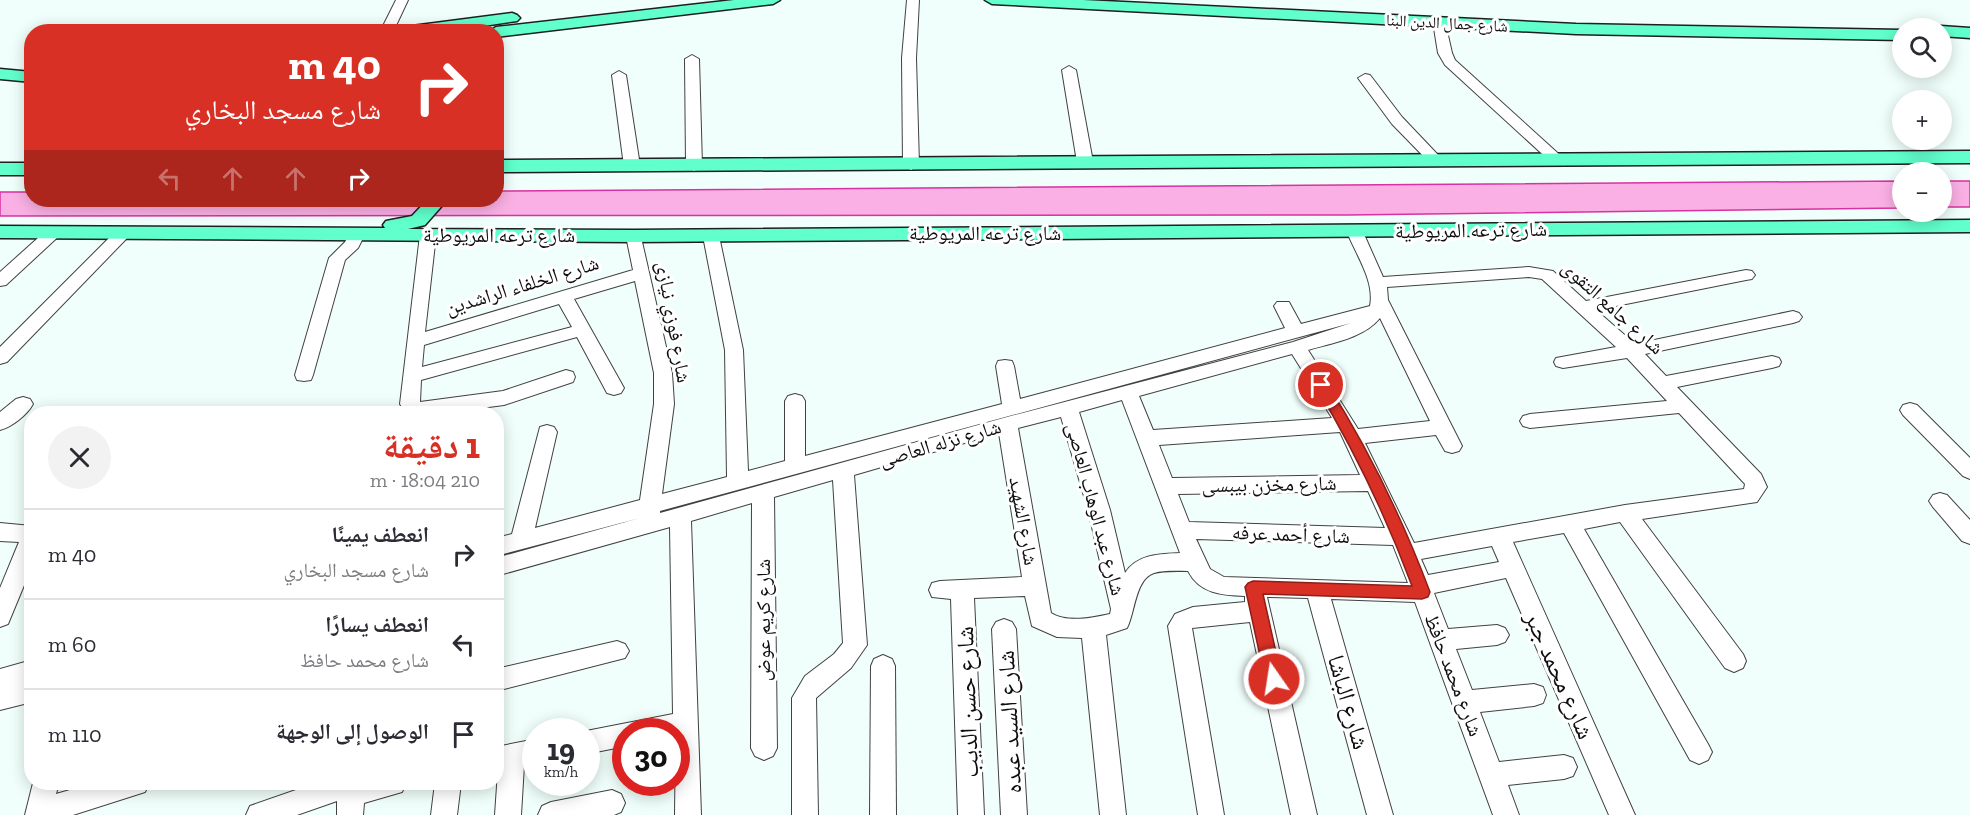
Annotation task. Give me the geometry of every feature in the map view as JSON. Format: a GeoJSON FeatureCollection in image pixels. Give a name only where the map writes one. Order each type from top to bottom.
{"type":"FeatureCollection","features":[{"type":"Feature","properties":{"kind":"main road"},"geometry":{"type":"LineString","coordinates":[[468,24],[661,0]]}},
{"type":"Feature","properties":{"kind":"main road"},"geometry":{"type":"LineString","coordinates":[[504,31],[773,0]]}},
{"type":"Feature","properties":{"kind":"main road","name":"شارع جمال الدين البنا"},"geometry":{"type":"LineString","coordinates":[[992,0],[1576,29],[1892,35]]}},
{"type":"Feature","properties":{"kind":"main road","name":"شارع جمال الدين البنا"},"geometry":{"type":"LineString","coordinates":[[1146,0],[1601,23],[1892,29]]}},
{"type":"Feature","properties":{"kind":"main road"},"geometry":{"type":"LineString","coordinates":[[1952,32],[1970,33]]}},
{"type":"Feature","properties":{"kind":"main road"},"geometry":{"type":"LineString","coordinates":[[1952,38],[1970,39]]}},
{"type":"Feature","properties":{"kind":"main road"},"geometry":{"type":"LineString","coordinates":[[0,62],[24,64]]}},
{"type":"Feature","properties":{"kind":"main road"},"geometry":{"type":"LineString","coordinates":[[0,74],[24,76]]}},
{"type":"Feature","properties":{"kind":"main road"},"geometry":{"type":"LineString","coordinates":[[504,166],[1970,157]]}},
{"type":"Feature","properties":{"kind":"main road"},"geometry":{"type":"LineString","coordinates":[[0,169],[24,169]]}},
{"type":"Feature","properties":{"kind":"main road"},"geometry":{"type":"LineString","coordinates":[[432,218],[444,207]]}},
{"type":"Feature","properties":{"kind":"main road","name":"شارع ترعه المريوطية"},"geometry":{"type":"LineString","coordinates":[[0,232],[364,235],[432,218],[634,236],[1970,226]]}},
{"type":"Feature","properties":{"kind":"street"},"geometry":{"type":"LineString","coordinates":[[390,24],[402,0]]}},
{"type":"Feature","properties":{"kind":"street"},"geometry":{"type":"LineString","coordinates":[[911,165],[909,58],[913,0]]}},
{"type":"Feature","properties":{"kind":"street"},"geometry":{"type":"LineString","coordinates":[[1439,22],[1445,53],[1454,67],[1557,160]]}},
{"type":"Feature","properties":{"kind":"street"},"geometry":{"type":"LineString","coordinates":[[692,59],[694,166]]}},
{"type":"Feature","properties":{"kind":"street"},"geometry":{"type":"LineString","coordinates":[[1069,70],[1085,162]]}},
{"type":"Feature","properties":{"kind":"street"},"geometry":{"type":"LineString","coordinates":[[619,75],[632,166]]}},
{"type":"Feature","properties":{"kind":"street"},"geometry":{"type":"LineString","coordinates":[[1365,78],[1382,104],[1405,131],[1435,160]]}},
{"type":"Feature","properties":{"kind":"street"},"geometry":{"type":"LineString","coordinates":[[411,406],[415,341],[432,218]]}},
{"type":"Feature","properties":{"kind":"street"},"geometry":{"type":"LineString","coordinates":[[0,281],[54,232]]}},
{"type":"Feature","properties":{"kind":"street"},"geometry":{"type":"LineString","coordinates":[[0,358],[124,232]]}},
{"type":"Feature","properties":{"kind":"street"},"geometry":{"type":"LineString","coordinates":[[1355,232],[1378,298],[1452,446]]}},
{"type":"Feature","properties":{"kind":"street"},"geometry":{"type":"LineString","coordinates":[[304,375],[336,258],[364,235]]}},
{"type":"Feature","properties":{"kind":"street","name":"شارع فوزي نيازى"},"geometry":{"type":"LineString","coordinates":[[634,236],[660,355],[664,404],[649,514]]}},
{"type":"Feature","properties":{"kind":"street"},"geometry":{"type":"LineString","coordinates":[[711,236],[734,350],[738,481]]}},
{"type":"Feature","properties":{"kind":"street","name":"شارع جامع التقوى"},"geometry":{"type":"LineString","coordinates":[[1378,298],[1529,272],[1547,275],[1631,351],[1754,480],[1757,487],[1750,495]]}},
{"type":"Feature","properties":{"kind":"street","name":"شارع الخلفاء الراشدين"},"geometry":{"type":"LineString","coordinates":[[415,341],[642,273]]}},
{"type":"Feature","properties":{"kind":"street"},"geometry":{"type":"LineString","coordinates":[[1583,307],[1746,275]]}},
{"type":"Feature","properties":{"kind":"street"},"geometry":{"type":"LineString","coordinates":[[564,296],[614,388]]}},
{"type":"Feature","properties":{"kind":"street","name":"شارع نزله العاصى"},"geometry":{"type":"LineString","coordinates":[[504,564],[738,481],[1020,413],[1296,339],[1357,327],[1371,318],[1378,298]]}},
{"type":"Feature","properties":{"kind":"street","name":"شارع محمد حافظ"},"geometry":{"type":"LineString","coordinates":[[1283,306],[1296,339],[1349,431],[1404,545],[1506,815]]}},
{"type":"Feature","properties":{"kind":"street"},"geometry":{"type":"LineString","coordinates":[[1563,362],[1631,351],[1793,317]]}},
{"type":"Feature","properties":{"kind":"street"},"geometry":{"type":"LineString","coordinates":[[412,376],[583,330]]}},
{"type":"Feature","properties":{"kind":"street","name":"شارع نزله العاصى"},"geometry":{"type":"LineString","coordinates":[[504,545],[649,514],[680,514],[843,470],[1020,413],[1068,408],[1128,392],[1226,358]]}},
{"type":"Feature","properties":{"kind":"street"},"geometry":{"type":"LineString","coordinates":[[1663,383],[1772,362]]}},
{"type":"Feature","properties":{"kind":"street","name":"شارع الشهيد"},"geometry":{"type":"LineString","coordinates":[[1005,366],[1020,413],[1040,619],[1049,626],[1061,629],[1093,626]]}},
{"type":"Feature","properties":{"kind":"street"},"geometry":{"type":"LineString","coordinates":[[450,406],[504,398],[566,377]]}},
{"type":"Feature","properties":{"kind":"street"},"geometry":{"type":"LineString","coordinates":[[1128,392],[1200,573],[1209,583],[1224,586],[1256,599]]}},
{"type":"Feature","properties":{"kind":"street"},"geometry":{"type":"LineString","coordinates":[[795,401],[795,466]]}},
{"type":"Feature","properties":{"kind":"street"},"geometry":{"type":"LineString","coordinates":[[0,423],[23,404]]}},
{"type":"Feature","properties":{"kind":"street"},"geometry":{"type":"LineString","coordinates":[[1530,422],[1685,406]]}},
{"type":"Feature","properties":{"kind":"street","name":"شارع عبد الوهاب العاصى"},"geometry":{"type":"LineString","coordinates":[[1068,408],[1099,510],[1123,611]]}},
{"type":"Feature","properties":{"kind":"street"},"geometry":{"type":"LineString","coordinates":[[1910,410],[1970,471]]}},
{"type":"Feature","properties":{"kind":"street"},"geometry":{"type":"LineString","coordinates":[[1146,438],[1442,427]]}},
{"type":"Feature","properties":{"kind":"street"},"geometry":{"type":"LineString","coordinates":[[520,540],[547,432]]}},
{"type":"Feature","properties":{"kind":"street"},"geometry":{"type":"LineString","coordinates":[[805,815],[804,698],[807,687],[850,657],[855,645],[843,470]]}},
{"type":"Feature","properties":{"kind":"street","name":"شارع مخزن بيبسى"},"geometry":{"type":"LineString","coordinates":[[1164,486],[1374,483]]}},
{"type":"Feature","properties":{"kind":"street","name":"شارع كريم عوض"},"geometry":{"type":"LineString","coordinates":[[763,492],[764,748]]}},
{"type":"Feature","properties":{"kind":"street","name":"شارع أحمد عرفه"},"geometry":{"type":"LineString","coordinates":[[1182,530],[1404,545],[1499,536],[1625,513],[1750,495]]}},
{"type":"Feature","properties":{"kind":"street"},"geometry":{"type":"LineString","coordinates":[[1940,501],[1970,535]]}},
{"type":"Feature","properties":{"kind":"street"},"geometry":{"type":"LineString","coordinates":[[1625,513],[1734,661]]}},
{"type":"Feature","properties":{"kind":"street"},"geometry":{"type":"LineString","coordinates":[[680,514],[686,718]]}},
{"type":"Feature","properties":{"kind":"street"},"geometry":{"type":"LineString","coordinates":[[1570,523],[1699,752]]}},
{"type":"Feature","properties":{"kind":"street"},"geometry":{"type":"LineString","coordinates":[[0,532],[24,534]]}},
{"type":"Feature","properties":{"kind":"street","name":"شارع محمد جبر"},"geometry":{"type":"LineString","coordinates":[[1499,536],[1622,815]]}},
{"type":"Feature","properties":{"kind":"street"},"geometry":{"type":"LineString","coordinates":[[0,618],[24,556]]}},
{"type":"Feature","properties":{"kind":"street"},"geometry":{"type":"LineString","coordinates":[[1113,815],[1093,626],[1119,621],[1130,586],[1136,574],[1146,566],[1194,562]]}},
{"type":"Feature","properties":{"kind":"street"},"geometry":{"type":"LineString","coordinates":[[1211,815],[1179,630],[1183,621],[1256,599],[1317,589],[1421,589],[1513,568]]}},
{"type":"Feature","properties":{"kind":"street","name":"شارع حسن الديب"},"geometry":{"type":"LineString","coordinates":[[971,815],[951,589],[1035,586]]}},
{"type":"Feature","properties":{"kind":"street","name":"شارع الباشا"},"geometry":{"type":"LineString","coordinates":[[1317,589],[1380,815]]}},
{"type":"Feature","properties":{"kind":"street"},"geometry":{"type":"LineString","coordinates":[[1256,599],[1304,815]]}},
{"type":"Feature","properties":{"kind":"street","name":"شارع السيد عبده"},"geometry":{"type":"LineString","coordinates":[[1004,629],[1014,815]]}},
{"type":"Feature","properties":{"kind":"street"},"geometry":{"type":"LineString","coordinates":[[1440,640],[1497,635]]}},
{"type":"Feature","properties":{"kind":"street"},"geometry":{"type":"LineString","coordinates":[[504,678],[617,651]]}},
{"type":"Feature","properties":{"kind":"street"},"geometry":{"type":"LineString","coordinates":[[883,666],[883,815]]}},
{"type":"Feature","properties":{"kind":"street"},"geometry":{"type":"LineString","coordinates":[[0,680],[24,673]]}},
{"type":"Feature","properties":{"kind":"street"},"geometry":{"type":"LineString","coordinates":[[0,699],[24,693]]}},
{"type":"Feature","properties":{"kind":"street"},"geometry":{"type":"LineString","coordinates":[[1464,702],[1534,695]]}},
{"type":"Feature","properties":{"kind":"street"},"geometry":{"type":"LineString","coordinates":[[508,815],[515,755]]}},
{"type":"Feature","properties":{"kind":"street"},"geometry":{"type":"LineString","coordinates":[[1491,775],[1564,767]]}},
{"type":"Feature","properties":{"kind":"street"},"geometry":{"type":"LineString","coordinates":[[38,814],[44,790]]}},
{"type":"Feature","properties":{"kind":"street"},"geometry":{"type":"LineString","coordinates":[[38,814],[114,790]]}},
{"type":"Feature","properties":{"kind":"street"},"geometry":{"type":"LineString","coordinates":[[259,815],[366,790]]}},
{"type":"Feature","properties":{"kind":"street"},"geometry":{"type":"LineString","coordinates":[[444,815],[447,790]]}},
{"type":"Feature","properties":{"kind":"street"},"geometry":{"type":"LineString","coordinates":[[688,796],[688,815]]}},
{"type":"Feature","properties":{"kind":"street"},"geometry":{"type":"LineString","coordinates":[[551,815],[612,803]]}},
{"type":"Feature","properties":{"kind":"shaded area"},"geometry":{"type":"Polygon","coordinates":[[[1892,181],[1892,208],[1347,215],[0,216],[0,192],[24,192],[24,207],[504,207],[504,191],[1892,181]]]}},
{"type":"Feature","properties":{"kind":"shaded area"},"geometry":{"type":"Polygon","coordinates":[[[1952,181],[1970,181],[1970,207],[1952,207],[1952,181]]]}},
{"type":"Feature","properties":{"kind":"route"},"geometry":{"type":"LineString","coordinates":[[1274,679],[1253,587],[1422,592],[1408,553],[1346,424],[1321,385]]}}]}
